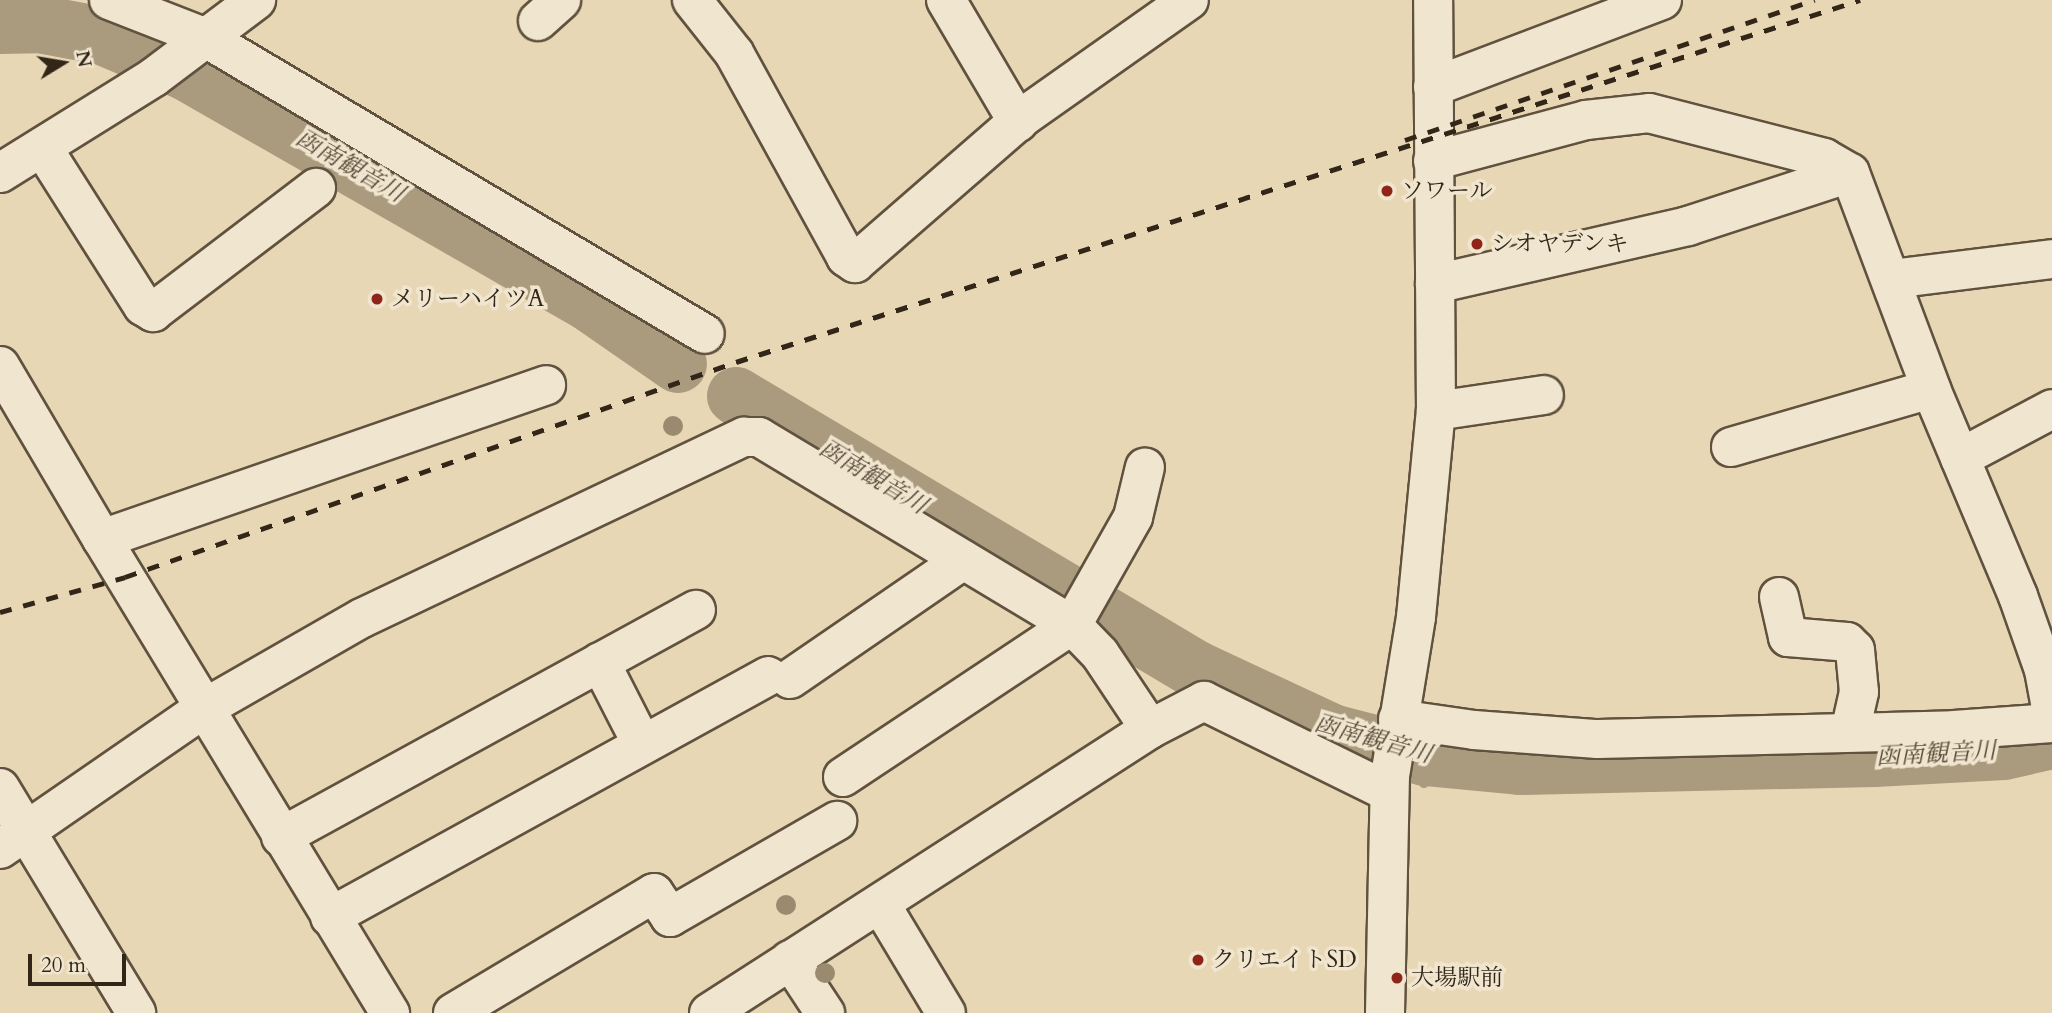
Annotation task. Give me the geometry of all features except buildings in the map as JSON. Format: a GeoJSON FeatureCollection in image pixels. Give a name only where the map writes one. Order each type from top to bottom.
{"type":"FeatureCollection","features":[{"type":"Feature","properties":{"kind":"street"},"geometry":{"type":"LineString","coordinates":[[109,0],[198,42],[705,334]]}},
{"type":"Feature","properties":{"kind":"street"},"geometry":{"type":"LineString","coordinates":[[692,0],[734,53],[850,261],[863,259],[1018,122],[1189,0]]}},
{"type":"Feature","properties":{"kind":"street"},"geometry":{"type":"LineString","coordinates":[[946,0],[1018,122]]}},
{"type":"Feature","properties":{"kind":"street"},"geometry":{"type":"LineString","coordinates":[[1385,1013],[1390,784],[1397,722],[1416,617],[1436,411],[1433,0]]}},
{"type":"Feature","properties":{"kind":"street"},"geometry":{"type":"LineString","coordinates":[[1433,87],[1662,0]]}},
{"type":"Feature","properties":{"kind":"street"},"geometry":{"type":"LineString","coordinates":[[0,173],[44,150],[154,77],[241,4]]}},
{"type":"Feature","properties":{"kind":"street"},"geometry":{"type":"LineString","coordinates":[[1433,161],[1586,120],[1649,113],[1824,158],[1850,173],[1931,388],[2018,596],[2044,670],[2052,713]]}},
{"type":"Feature","properties":{"kind":"street"},"geometry":{"type":"LineString","coordinates":[[44,150],[143,306],[153,312],[316,188]]}},
{"type":"Feature","properties":{"kind":"street"},"geometry":{"type":"LineString","coordinates":[[1435,284],[1688,226],[1850,173]]}},
{"type":"Feature","properties":{"kind":"street"},"geometry":{"type":"LineString","coordinates":[[1892,279],[2052,259]]}},
{"type":"Feature","properties":{"kind":"street"},"geometry":{"type":"LineString","coordinates":[[0,366],[203,709],[390,1013]]}},
{"type":"Feature","properties":{"kind":"street"},"geometry":{"type":"LineString","coordinates":[[102,539],[547,385]]}},
{"type":"Feature","properties":{"kind":"street"},"geometry":{"type":"LineString","coordinates":[[1731,447],[1931,388]]}},
{"type":"Feature","properties":{"kind":"street"},"geometry":{"type":"LineString","coordinates":[[1436,411],[1544,395]]}},
{"type":"Feature","properties":{"kind":"street"},"geometry":{"type":"LineString","coordinates":[[1959,458],[2052,409]]}},
{"type":"Feature","properties":{"kind":"street"},"geometry":{"type":"LineString","coordinates":[[12,840],[203,709],[362,618],[744,437],[759,438],[963,560],[1076,621],[1150,729]]}},
{"type":"Feature","properties":{"kind":"street"},"geometry":{"type":"LineString","coordinates":[[844,777],[1076,621],[1133,517],[1145,467]]}},
{"type":"Feature","properties":{"kind":"street"},"geometry":{"type":"LineString","coordinates":[[330,917],[642,744],[779,677],[963,560]]}},
{"type":"Feature","properties":{"kind":"street"},"geometry":{"type":"LineString","coordinates":[[1779,597],[1788,636],[1847,642],[1855,650],[1858,692],[1850,732]]}},
{"type":"Feature","properties":{"kind":"street"},"geometry":{"type":"LineString","coordinates":[[281,837],[696,610]]}},
{"type":"Feature","properties":{"kind":"street"},"geometry":{"type":"LineString","coordinates":[[600,663],[642,744]]}},
{"type":"Feature","properties":{"kind":"street"},"geometry":{"type":"LineString","coordinates":[[709,1013],[881,905],[1150,729],[1204,701],[1390,784]]}},
{"type":"Feature","properties":{"kind":"street"},"geometry":{"type":"LineString","coordinates":[[1397,722],[1598,739],[2052,723]]}},
{"type":"Feature","properties":{"kind":"street"},"geometry":{"type":"LineString","coordinates":[[0,788],[12,840],[136,1013]]}},
{"type":"Feature","properties":{"kind":"street"},"geometry":{"type":"LineString","coordinates":[[453,1013],[654,893],[670,917],[836,821]]}},
{"type":"Feature","properties":{"kind":"street"},"geometry":{"type":"LineString","coordinates":[[881,905],[946,1013]]}},
{"type":"Feature","properties":{"kind":"street"},"geometry":{"type":"LineString","coordinates":[[790,960],[825,1013]]}},
{"type":"Feature","properties":{"kind":"waterway","name":"函南観音川"},"geometry":{"type":"LineString","coordinates":[[0,25],[39,24],[103,36],[187,72],[590,303],[678,364]]}},
{"type":"Feature","properties":{"kind":"waterway","name":"函南観音川"},"geometry":{"type":"LineString","coordinates":[[736,396],[1195,669],[1332,733],[1425,757],[1520,766],[1874,758],[2004,751],[2052,740]]}},
{"type":"Feature","properties":{"kind":"waterway"},"geometry":{"type":"LineString","coordinates":[[1424,783],[1425,757]]}},
{"type":"Feature","properties":{"kind":"railway"},"geometry":{"type":"LineString","coordinates":[[1405,140],[1815,0]]}},
{"type":"Feature","properties":{"kind":"railway"},"geometry":{"type":"LineString","coordinates":[[0,612],[125,577],[736,362],[1860,0]]}},
{"type":"Feature","properties":{"kind":"place","name":"ソワール"},"geometry":{"type":"Point","coordinates":[1387,191]}},
{"type":"Feature","properties":{"kind":"place","name":"シオヤデンキ"},"geometry":{"type":"Point","coordinates":[1477,244]}},
{"type":"Feature","properties":{"kind":"place","name":"メリーハイツA"},"geometry":{"type":"Point","coordinates":[377,299]}},
{"type":"Feature","properties":{"kind":"place","name":"クリエイトSD"},"geometry":{"type":"Point","coordinates":[1198,960]}},
{"type":"Feature","properties":{"kind":"place","name":"大場駅前"},"geometry":{"type":"Point","coordinates":[1397,978]}}]}
